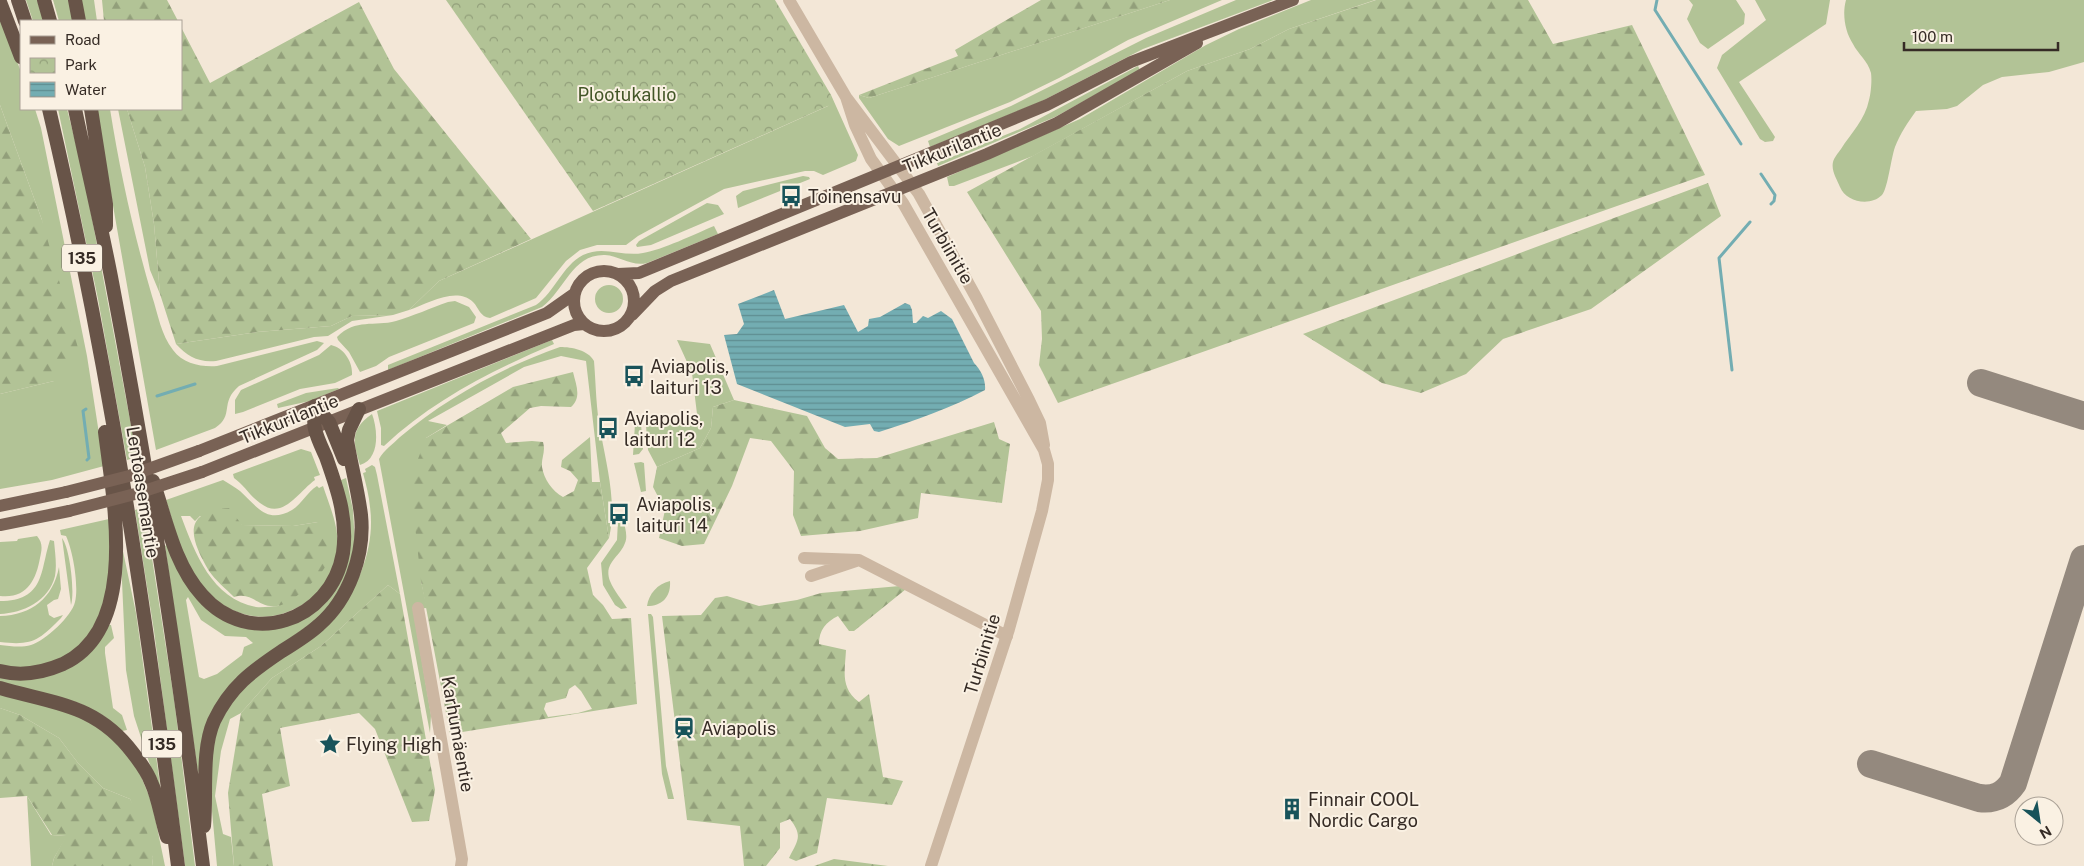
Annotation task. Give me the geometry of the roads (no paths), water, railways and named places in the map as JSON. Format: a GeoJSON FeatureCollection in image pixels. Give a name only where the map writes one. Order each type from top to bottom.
{"type":"FeatureCollection","features":[{"type":"Feature","properties":{"kind":"highway"},"geometry":{"type":"LineString","coordinates":[[18,0],[25,20]]}},
{"type":"Feature","properties":{"kind":"highway"},"geometry":{"type":"LineString","coordinates":[[44,0],[50,20]]}},
{"type":"Feature","properties":{"kind":"highway"},"geometry":{"type":"LineString","coordinates":[[75,0],[78,20]]}},
{"type":"Feature","properties":{"kind":"highway"},"geometry":{"type":"LineString","coordinates":[[0,2],[20,54]]}},
{"type":"Feature","properties":{"kind":"highway","name":"135"},"geometry":{"type":"LineString","coordinates":[[45,110],[54,128]]}},
{"type":"Feature","properties":{"kind":"highway"},"geometry":{"type":"LineString","coordinates":[[49,110],[54,128]]}},
{"type":"Feature","properties":{"kind":"highway"},"geometry":{"type":"LineString","coordinates":[[75,110],[105,249]]}},
{"type":"Feature","properties":{"kind":"highway","name":"135"},"geometry":{"type":"LineString","coordinates":[[91,110],[106,204],[105,249]]}},
{"type":"Feature","properties":{"kind":"highway","name":"Lentoasemantie"},"geometry":{"type":"LineString","coordinates":[[54,128],[79,241],[106,389],[145,623],[178,866]]}},
{"type":"Feature","properties":{"kind":"highway","name":"Lentoasemantie"},"geometry":{"type":"LineString","coordinates":[[105,249],[169,618],[202,863]]}},
{"type":"Feature","properties":{"kind":"highway"},"geometry":{"type":"LineString","coordinates":[[0,671],[22,675],[38,672],[67,662],[80,653],[90,642],[107,614],[116,570],[112,488],[105,429],[106,389]]}},
{"type":"Feature","properties":{"kind":"highway"},"geometry":{"type":"LineString","coordinates":[[139,437],[183,567],[202,596],[228,616],[242,621],[274,624],[302,614],[325,594],[339,570],[343,554],[343,514],[338,489],[315,428],[315,406]]}},
{"type":"Feature","properties":{"kind":"highway"},"geometry":{"type":"LineString","coordinates":[[315,406],[329,422],[354,484]]}},
{"type":"Feature","properties":{"kind":"highway"},"geometry":{"type":"LineString","coordinates":[[202,863],[207,754],[213,723],[226,699],[242,680],[320,624],[343,596],[352,578],[360,542],[360,514],[347,440],[349,430],[359,409]]}},
{"type":"Feature","properties":{"kind":"highway"},"geometry":{"type":"LineString","coordinates":[[0,688],[75,708],[99,719],[120,736],[143,765],[151,782],[178,866]]}},
{"type":"Feature","properties":{"kind":"main road","name":"Tikkurilantie"},"geometry":{"type":"LineString","coordinates":[[618,274],[639,273],[1047,105],[1131,62],[1293,0]]}},
{"type":"Feature","properties":{"kind":"main road","name":"Tikkurilantie"},"geometry":{"type":"LineString","coordinates":[[632,314],[655,291],[671,281],[912,184],[1057,123],[1227,26]]}},
{"type":"Feature","properties":{"kind":"main road"},"geometry":{"type":"LineString","coordinates":[[598,271],[618,274],[626,280],[633,293],[634,304],[632,314],[622,325],[608,331],[593,329],[584,324],[574,308],[574,294],[580,282],[588,275],[598,271]]}},
{"type":"Feature","properties":{"kind":"main road","name":"Tikkurilantie"},"geometry":{"type":"LineString","coordinates":[[0,506],[129,476],[199,451],[547,313],[574,294]]}},
{"type":"Feature","properties":{"kind":"main road","name":"Tikkurilantie"},"geometry":{"type":"LineString","coordinates":[[0,525],[70,511],[135,494],[202,472],[574,325],[584,324]]}},
{"type":"Feature","properties":{"kind":"street"},"geometry":{"type":"LineString","coordinates":[[789,0],[846,98],[912,184]]}},
{"type":"Feature","properties":{"kind":"street"},"geometry":{"type":"LineString","coordinates":[[846,98],[863,143],[881,174],[894,191]]}},
{"type":"Feature","properties":{"kind":"street","name":"Turbiinitie"},"geometry":{"type":"LineString","coordinates":[[912,184],[977,299],[1029,400],[1044,436],[1044,450]]}},
{"type":"Feature","properties":{"kind":"street","name":"Turbiinitie"},"geometry":{"type":"LineString","coordinates":[[894,191],[903,203],[1044,450],[1048,464],[1048,480],[1042,511],[1007,636],[931,866]]}},
{"type":"Feature","properties":{"kind":"street"},"geometry":{"type":"LineString","coordinates":[[804,558],[858,560],[1007,636]]}},
{"type":"Feature","properties":{"kind":"street"},"geometry":{"type":"LineString","coordinates":[[811,576],[858,560]]}},
{"type":"Feature","properties":{"kind":"street","name":"Karhumäentie"},"geometry":{"type":"LineString","coordinates":[[418,608],[462,859],[461,866]]}},
{"type":"Feature","properties":{"kind":"water"},"geometry":{"type":"Polygon","coordinates":[[[774,290],[785,319],[844,305],[858,332],[868,326],[869,319],[880,317],[905,303],[910,305],[912,310],[913,323],[916,323],[923,316],[928,318],[941,311],[952,319],[982,375],[985,390],[933,413],[879,432],[874,431],[870,424],[845,427],[737,384],[724,335],[737,334],[744,324],[738,304],[774,290]]]}},
{"type":"Feature","properties":{"kind":"waterway"},"geometry":{"type":"LineString","coordinates":[[1657,0],[1655,10],[1741,144]]}},
{"type":"Feature","properties":{"kind":"waterway"},"geometry":{"type":"LineString","coordinates":[[1761,174],[1775,195],[1774,201],[1771,204]]}},
{"type":"Feature","properties":{"kind":"waterway"},"geometry":{"type":"LineString","coordinates":[[1732,370],[1719,258],[1750,222]]}},
{"type":"Feature","properties":{"kind":"waterway"},"geometry":{"type":"LineString","coordinates":[[157,396],[195,384]]}},
{"type":"Feature","properties":{"kind":"waterway"},"geometry":{"type":"LineString","coordinates":[[86,409],[83,411],[89,458],[87,460]]}},
{"type":"Feature","properties":{"kind":"place","name":"Toinensavu"},"geometry":{"type":"Point","coordinates":[791,196]}},
{"type":"Feature","properties":{"kind":"place","name":"Aviapolis, laituri 13"},"geometry":{"type":"Point","coordinates":[634,376]}},
{"type":"Feature","properties":{"kind":"place","name":"Aviapolis, laituri 12"},"geometry":{"type":"Point","coordinates":[608,428]}},
{"type":"Feature","properties":{"kind":"place","name":"Aviapolis, laituri 14"},"geometry":{"type":"Point","coordinates":[619,514]}},
{"type":"Feature","properties":{"kind":"place","name":"Aviapolis"},"geometry":{"type":"Point","coordinates":[684,728]}},
{"type":"Feature","properties":{"kind":"place","name":"Flying High"},"geometry":{"type":"Point","coordinates":[330,744]}},
{"type":"Feature","properties":{"kind":"place","name":"Finnair COOL Nordic Cargo"},"geometry":{"type":"Point","coordinates":[1292,809]}},
{"type":"Feature","properties":{"kind":"park label","name":"Plootukallio"},"geometry":{"type":"Point","coordinates":[627,94]}}]}
